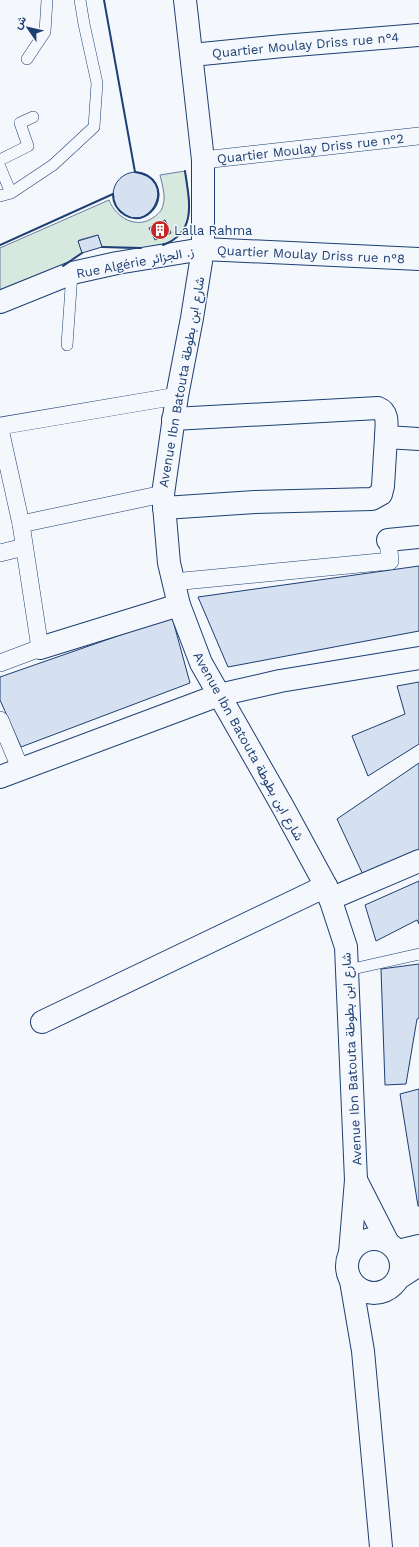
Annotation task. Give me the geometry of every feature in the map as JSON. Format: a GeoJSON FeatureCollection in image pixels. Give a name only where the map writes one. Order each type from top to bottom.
{"type":"FeatureCollection","features":[{"type":"Feature","properties":{"kind":"street","name":"Avenue Ibn Batouta شارع ابن بطوطة"},"geometry":{"type":"LineString","coordinates":[[185,0],[203,160],[203,249],[173,419],[163,501],[169,563],[179,605],[201,663],[283,807],[328,892],[346,947],[356,1180],[350,1253]]}},
{"type":"Feature","properties":{"kind":"street","name":"Quartier Moulay Driss rue n°4"},"geometry":{"type":"LineString","coordinates":[[192,55],[419,35]]}},
{"type":"Feature","properties":{"kind":"street","name":"Quartier Moulay Driss rue n°2"},"geometry":{"type":"LineString","coordinates":[[203,160],[419,136]]}},
{"type":"Feature","properties":{"kind":"street","name":"Quartier Moulay Driss rue n°8"},"geometry":{"type":"LineString","coordinates":[[203,249],[419,259]]}},
{"type":"Feature","properties":{"kind":"street","name":"Rue Algérie ز. الجزائر"},"geometry":{"type":"LineString","coordinates":[[0,302],[72,273],[117,263],[203,249]]}},
{"type":"Feature","properties":{"kind":"street"},"geometry":{"type":"LineString","coordinates":[[40,648],[20,524],[0,428],[177,396]]}},
{"type":"Feature","properties":{"kind":"street"},"geometry":{"type":"LineString","coordinates":[[20,524],[163,501],[255,502],[372,499],[381,494],[383,486],[386,417],[385,412],[378,408],[173,419]]}},
{"type":"Feature","properties":{"kind":"street"},"geometry":{"type":"LineString","coordinates":[[386,437],[419,439]]}},
{"type":"Feature","properties":{"kind":"street"},"geometry":{"type":"LineString","coordinates":[[174,582],[390,561],[388,540],[419,537]]}},
{"type":"Feature","properties":{"kind":"street"},"geometry":{"type":"LineString","coordinates":[[0,553],[24,547]]}},
{"type":"Feature","properties":{"kind":"street"},"geometry":{"type":"LineString","coordinates":[[0,663],[40,648],[179,605]]}},
{"type":"Feature","properties":{"kind":"street"},"geometry":{"type":"LineString","coordinates":[[0,777],[219,694],[280,681],[419,658]]}},
{"type":"Feature","properties":{"kind":"street"},"geometry":{"type":"LineString","coordinates":[[0,720],[21,770]]}},
{"type":"Feature","properties":{"kind":"street"},"geometry":{"type":"LineString","coordinates":[[42,1022],[328,892],[419,861]]}},
{"type":"Feature","properties":{"kind":"street","name":"Avenue Ibn Batouta شارع ابن بطوطة"},"geometry":{"type":"LineString","coordinates":[[356,1180],[393,1246]]}},
{"type":"Feature","properties":{"kind":"street"},"geometry":{"type":"LineString","coordinates":[[381,1547],[363,1351],[351,1281],[347,1267],[350,1253],[360,1243],[373,1238],[393,1246],[419,1246]]}},
{"type":"Feature","properties":{"kind":"street"},"geometry":{"type":"LineString","coordinates":[[393,1246],[402,1264],[399,1278]]}},
{"type":"Feature","properties":{"kind":"street"},"geometry":{"type":"LineString","coordinates":[[351,1281],[362,1290],[376,1294],[389,1289],[399,1278],[419,1265]]}},
{"type":"Feature","properties":{"kind":"street"},"geometry":{"type":"LineString","coordinates":[[363,1351],[376,1294]]}},
{"type":"Feature","properties":{"kind":"lane"},"geometry":{"type":"LineString","coordinates":[[27,60],[45,32],[47,0]]}},
{"type":"Feature","properties":{"kind":"lane"},"geometry":{"type":"LineString","coordinates":[[0,167],[5,195],[53,165],[94,127],[97,83],[80,0]]}},
{"type":"Feature","properties":{"kind":"lane"},"geometry":{"type":"LineString","coordinates":[[0,160],[28,146],[20,123],[33,117]]}},
{"type":"Feature","properties":{"kind":"lane"},"geometry":{"type":"LineString","coordinates":[[67,345],[72,273]]}},
{"type":"Feature","properties":{"kind":"lane"},"geometry":{"type":"LineString","coordinates":[[348,970],[419,954]]}},
{"type":"Feature","properties":{"kind":"shaded area"},"geometry":{"type":"Polygon","coordinates":[[[185,171],[189,196],[189,211],[186,225],[179,235],[169,242],[156,246],[128,248],[102,247],[98,235],[79,240],[82,253],[58,269],[0,295],[0,248],[109,200],[112,206],[122,217],[134,222],[147,221],[161,211],[164,201],[163,186],[160,175],[185,171]]]}},
{"type":"Feature","properties":{"kind":"building"},"geometry":{"type":"Polygon","coordinates":[[[136,172],[149,176],[155,182],[159,195],[155,208],[149,214],[136,218],[123,214],[117,208],[113,195],[117,182],[123,176],[136,172]]]}},
{"type":"Feature","properties":{"kind":"building","name":"Lalla Rahma"},"geometry":{"type":"Polygon","coordinates":[[[165,220],[171,233],[155,240],[149,228],[165,220]]]}},
{"type":"Feature","properties":{"kind":"building"},"geometry":{"type":"Polygon","coordinates":[[[98,235],[102,247],[82,253],[78,241],[98,235]]]}},
{"type":"Feature","properties":{"kind":"building"},"geometry":{"type":"Polygon","coordinates":[[[419,566],[419,631],[228,667],[198,597],[419,566]]]}},
{"type":"Feature","properties":{"kind":"building"},"geometry":{"type":"Polygon","coordinates":[[[172,617],[190,683],[21,747],[0,700],[0,677],[172,617]]]}},
{"type":"Feature","properties":{"kind":"building"},"geometry":{"type":"Polygon","coordinates":[[[419,682],[419,744],[368,776],[352,736],[405,714],[397,686],[419,682]]]}},
{"type":"Feature","properties":{"kind":"building"},"geometry":{"type":"Polygon","coordinates":[[[419,763],[419,857],[365,879],[337,819],[419,763]]]}},
{"type":"Feature","properties":{"kind":"building"},"geometry":{"type":"Polygon","coordinates":[[[419,881],[419,924],[417,920],[376,941],[365,905],[419,881]]]}},
{"type":"Feature","properties":{"kind":"building"},"geometry":{"type":"Polygon","coordinates":[[[419,964],[419,1018],[417,1019],[406,1084],[385,1085],[381,969],[419,964]]]}},
{"type":"Feature","properties":{"kind":"building"},"geometry":{"type":"Polygon","coordinates":[[[419,1089],[419,1206],[418,1206],[400,1094],[419,1089]]]}},
{"type":"Feature","properties":{"kind":"wall"},"geometry":{"type":"LineString","coordinates":[[0,245],[113,194],[116,206],[120,211],[125,215],[135,218],[144,216],[152,210],[157,202],[158,193],[156,184],[148,176],[135,172],[104,0]]}},
{"type":"Feature","properties":{"kind":"wall"},"geometry":{"type":"LineString","coordinates":[[163,245],[174,239],[182,232],[189,214],[185,171]]}},
{"type":"Feature","properties":{"kind":"wall"},"geometry":{"type":"LineString","coordinates":[[102,247],[141,248]]}},
{"type":"Feature","properties":{"kind":"wall"},"geometry":{"type":"LineString","coordinates":[[63,266],[82,253]]}},
{"type":"Feature","properties":{"kind":"place","name":"Lalla Rahma"},"geometry":{"type":"Point","coordinates":[160,230]}}]}
